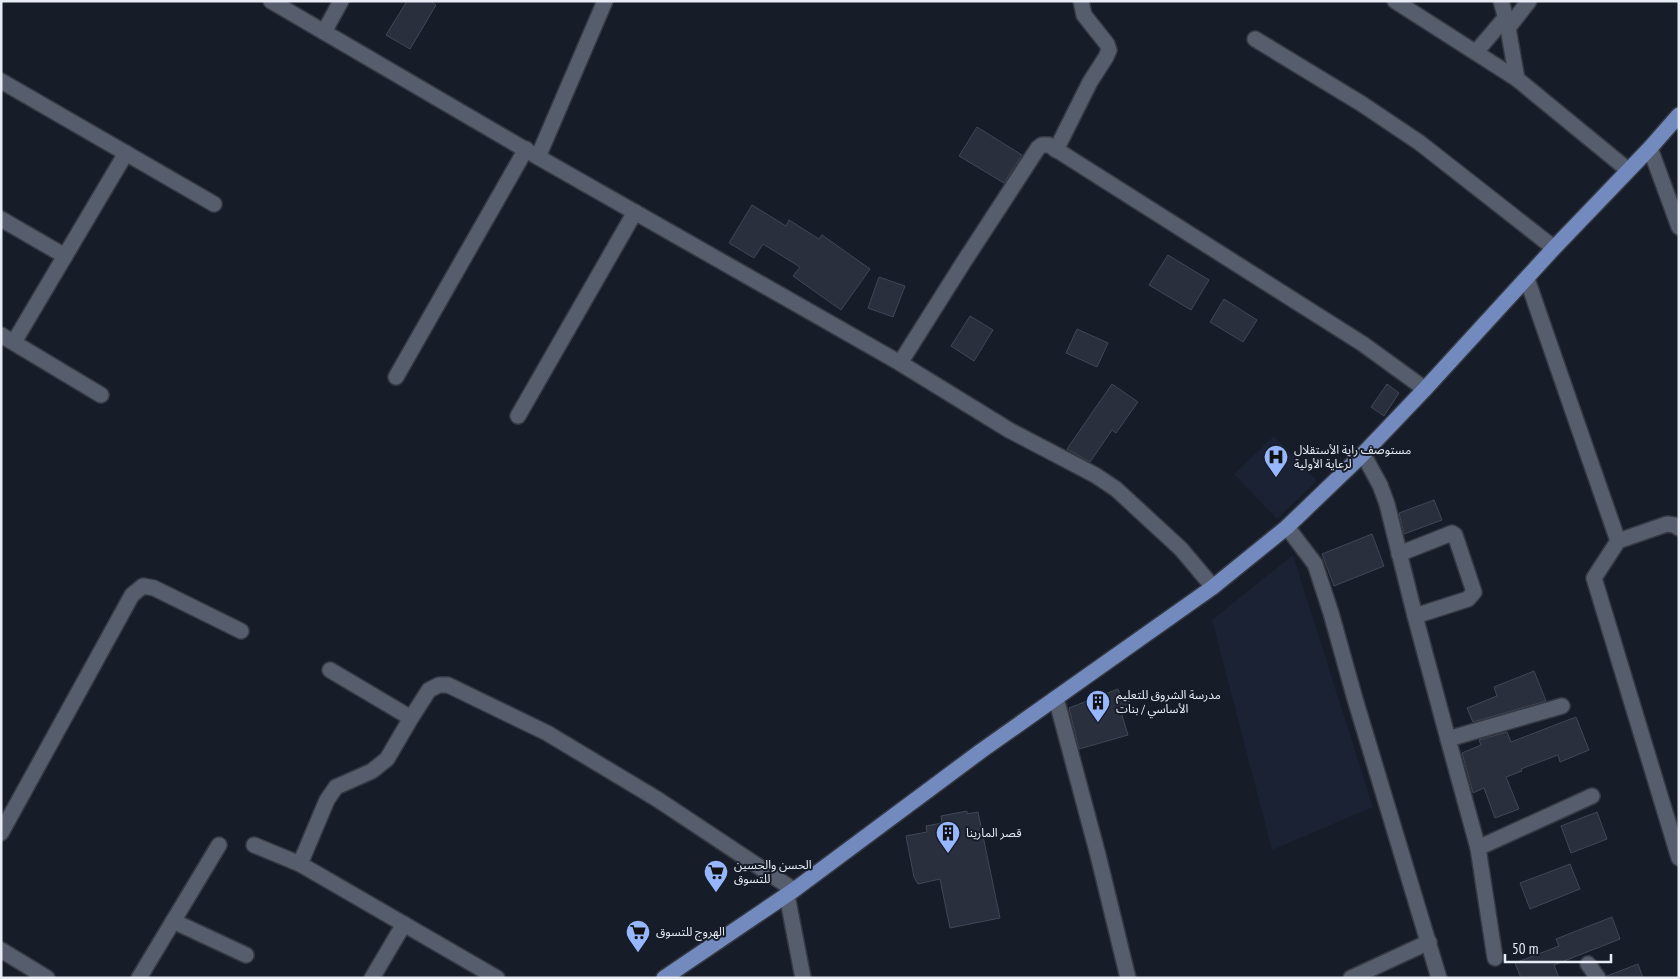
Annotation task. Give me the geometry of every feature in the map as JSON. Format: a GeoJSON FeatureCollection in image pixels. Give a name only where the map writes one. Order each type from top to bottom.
{"type":"FeatureCollection","features":[{"type":"Feature","properties":{"kind":"main road"},"geometry":{"type":"LineString","coordinates":[[664,978],[791,892],[981,751],[1213,587],[1287,526],[1363,454],[1425,390],[1554,248],[1679,115]]}},
{"type":"Feature","properties":{"kind":"street"},"geometry":{"type":"LineString","coordinates":[[271,1],[532,153],[900,363],[1010,430],[1095,475],[1116,489],[1182,549],[1213,587]]}},
{"type":"Feature","properties":{"kind":"street"},"geometry":{"type":"LineString","coordinates":[[324,32],[341,1]]}},
{"type":"Feature","properties":{"kind":"street"},"geometry":{"type":"LineString","coordinates":[[396,377],[532,153],[605,1]]}},
{"type":"Feature","properties":{"kind":"street"},"geometry":{"type":"LineString","coordinates":[[1056,150],[1090,82],[1109,50],[1107,44],[1084,16],[1081,1]]}},
{"type":"Feature","properties":{"kind":"street"},"geometry":{"type":"LineString","coordinates":[[1395,1],[1517,79],[1628,170]]}},
{"type":"Feature","properties":{"kind":"street"},"geometry":{"type":"LineString","coordinates":[[1501,1],[1517,79]]}},
{"type":"Feature","properties":{"kind":"street"},"geometry":{"type":"LineString","coordinates":[[1476,52],[1529,1]]}},
{"type":"Feature","properties":{"kind":"street"},"geometry":{"type":"LineString","coordinates":[[1255,39],[1362,104],[1420,143],[1554,248]]}},
{"type":"Feature","properties":{"kind":"street"},"geometry":{"type":"LineString","coordinates":[[1,81],[214,204]]}},
{"type":"Feature","properties":{"kind":"street"},"geometry":{"type":"LineString","coordinates":[[900,363],[1038,148],[1042,145],[1049,145],[1363,344],[1425,390]]}},
{"type":"Feature","properties":{"kind":"street"},"geometry":{"type":"LineString","coordinates":[[1650,148],[1679,227]]}},
{"type":"Feature","properties":{"kind":"street"},"geometry":{"type":"LineString","coordinates":[[101,395],[8,338],[65,256],[126,153]]}},
{"type":"Feature","properties":{"kind":"street"},"geometry":{"type":"LineString","coordinates":[[518,416],[635,212]]}},
{"type":"Feature","properties":{"kind":"street"},"geometry":{"type":"LineString","coordinates":[[1,219],[65,256]]}},
{"type":"Feature","properties":{"kind":"street"},"geometry":{"type":"LineString","coordinates":[[1527,279],[1618,541]]}},
{"type":"Feature","properties":{"kind":"street"},"geometry":{"type":"LineString","coordinates":[[1363,454],[1380,485],[1387,504],[1415,616],[1478,848],[1495,958]]}},
{"type":"Feature","properties":{"kind":"street"},"geometry":{"type":"LineString","coordinates":[[1679,528],[1668,524],[1618,541],[1594,578],[1679,858]]}},
{"type":"Feature","properties":{"kind":"street"},"geometry":{"type":"LineString","coordinates":[[1287,526],[1315,564],[1439,978]]}},
{"type":"Feature","properties":{"kind":"street"},"geometry":{"type":"LineString","coordinates":[[1399,554],[1452,533],[1455,535],[1474,592],[1468,599],[1415,616]]}},
{"type":"Feature","properties":{"kind":"street"},"geometry":{"type":"LineString","coordinates":[[1,833],[132,595],[143,586],[154,588],[241,631]]}},
{"type":"Feature","properties":{"kind":"street"},"geometry":{"type":"LineString","coordinates":[[330,670],[411,718]]}},
{"type":"Feature","properties":{"kind":"street"},"geometry":{"type":"LineString","coordinates":[[300,864],[327,800],[336,787],[372,771],[387,759],[429,690],[439,685],[448,685],[547,733],[657,798],[791,892],[803,978]]}},
{"type":"Feature","properties":{"kind":"street"},"geometry":{"type":"LineString","coordinates":[[1056,698],[1098,855],[1128,978]]}},
{"type":"Feature","properties":{"kind":"street"},"geometry":{"type":"LineString","coordinates":[[1448,739],[1562,706]]}},
{"type":"Feature","properties":{"kind":"street"},"geometry":{"type":"LineString","coordinates":[[1478,848],[1592,796]]}},
{"type":"Feature","properties":{"kind":"street"},"geometry":{"type":"LineString","coordinates":[[139,978],[219,845]]}},
{"type":"Feature","properties":{"kind":"street"},"geometry":{"type":"LineString","coordinates":[[254,845],[300,864],[498,978]]}},
{"type":"Feature","properties":{"kind":"street"},"geometry":{"type":"LineString","coordinates":[[173,921],[246,955]]}},
{"type":"Feature","properties":{"kind":"street"},"geometry":{"type":"LineString","coordinates":[[372,978],[404,924]]}},
{"type":"Feature","properties":{"kind":"street"},"geometry":{"type":"LineString","coordinates":[[1351,978],[1429,942]]}},
{"type":"Feature","properties":{"kind":"street"},"geometry":{"type":"LineString","coordinates":[[1,950],[46,978]]}},
{"type":"Feature","properties":{"kind":"street"},"geometry":{"type":"LineString","coordinates":[[1588,964],[1598,978]]}},
{"type":"Feature","properties":{"kind":"shaded area","name":"مستوصف راية الأستقلال لرعاية الأولية"},"geometry":{"type":"Polygon","coordinates":[[[1274,436],[1317,481],[1277,519],[1234,474],[1274,436]]]}},
{"type":"Feature","properties":{"kind":"shaded area"},"geometry":{"type":"Polygon","coordinates":[[[1293,555],[1373,807],[1272,850],[1212,620],[1293,555]]]}},
{"type":"Feature","properties":{"kind":"building"},"geometry":{"type":"Polygon","coordinates":[[[407,1],[430,1],[436,5],[410,49],[386,35],[407,1]]]}},
{"type":"Feature","properties":{"kind":"building"},"geometry":{"type":"Polygon","coordinates":[[[977,127],[1022,155],[1004,183],[959,156],[977,127]]]}},
{"type":"Feature","properties":{"kind":"building"},"geometry":{"type":"Polygon","coordinates":[[[752,205],[786,226],[789,220],[819,239],[822,235],[870,269],[841,310],[793,276],[800,267],[763,244],[754,258],[729,243],[752,205]]]}},
{"type":"Feature","properties":{"kind":"building"},"geometry":{"type":"Polygon","coordinates":[[[1168,255],[1209,280],[1191,310],[1149,285],[1168,255]]]}},
{"type":"Feature","properties":{"kind":"building"},"geometry":{"type":"Polygon","coordinates":[[[879,277],[905,286],[893,317],[868,308],[879,277]]]}},
{"type":"Feature","properties":{"kind":"building"},"geometry":{"type":"Polygon","coordinates":[[[1224,299],[1257,320],[1243,342],[1210,322],[1224,299]]]}},
{"type":"Feature","properties":{"kind":"building"},"geometry":{"type":"Polygon","coordinates":[[[970,316],[993,330],[974,361],[951,346],[970,316]]]}},
{"type":"Feature","properties":{"kind":"building"},"geometry":{"type":"Polygon","coordinates":[[[1077,329],[1108,343],[1097,367],[1066,353],[1077,329]]]}},
{"type":"Feature","properties":{"kind":"building"},"geometry":{"type":"Polygon","coordinates":[[[1112,384],[1138,402],[1116,433],[1112,430],[1090,462],[1067,449],[1112,384]]]}},
{"type":"Feature","properties":{"kind":"building"},"geometry":{"type":"Polygon","coordinates":[[[1387,384],[1399,393],[1384,416],[1371,407],[1387,384]]]}},
{"type":"Feature","properties":{"kind":"building"},"geometry":{"type":"Polygon","coordinates":[[[1434,500],[1442,520],[1404,534],[1399,513],[1434,500]]]}},
{"type":"Feature","properties":{"kind":"building"},"geometry":{"type":"Polygon","coordinates":[[[1372,534],[1384,566],[1334,586],[1322,554],[1372,534]]]}},
{"type":"Feature","properties":{"kind":"building"},"geometry":{"type":"Polygon","coordinates":[[[1534,671],[1546,701],[1473,722],[1467,708],[1497,696],[1494,687],[1534,671]]]}},
{"type":"Feature","properties":{"kind":"building","name":"مدرسة الشروق للتعليم الأساسي / بنات"},"geometry":{"type":"Polygon","coordinates":[[[1118,689],[1121,698],[1128,698],[1131,709],[1121,712],[1128,735],[1079,749],[1069,708],[1118,689]]]}},
{"type":"Feature","properties":{"kind":"building"},"geometry":{"type":"Polygon","coordinates":[[[1576,717],[1589,750],[1560,762],[1558,755],[1521,769],[1522,771],[1506,777],[1519,809],[1495,818],[1484,788],[1473,793],[1462,753],[1481,745],[1479,740],[1507,732],[1511,742],[1576,717]]]}},
{"type":"Feature","properties":{"kind":"building","name":"قصر المارينا"},"geometry":{"type":"Polygon","coordinates":[[[967,811],[967,814],[978,812],[1000,918],[950,928],[940,879],[918,884],[914,877],[906,836],[927,832],[926,826],[942,823],[941,816],[967,811]]]}},
{"type":"Feature","properties":{"kind":"building"},"geometry":{"type":"Polygon","coordinates":[[[1597,812],[1607,839],[1571,853],[1561,826],[1597,812]]]}},
{"type":"Feature","properties":{"kind":"building"},"geometry":{"type":"Polygon","coordinates":[[[1570,864],[1580,889],[1530,909],[1520,883],[1570,864]]]}},
{"type":"Feature","properties":{"kind":"building"},"geometry":{"type":"Polygon","coordinates":[[[1612,917],[1620,939],[1554,965],[1559,978],[1521,978],[1515,963],[1559,946],[1556,939],[1612,917]]]}},
{"type":"Feature","properties":{"kind":"building"},"geometry":{"type":"Polygon","coordinates":[[[1638,964],[1643,978],[1607,978],[1607,976],[1638,964]]]}},
{"type":"Feature","properties":{"kind":"place","name":"مستوصف راية الأستقلال لرعاية الأولية"},"geometry":{"type":"Point","coordinates":[1276,478]}},
{"type":"Feature","properties":{"kind":"place","name":"مدرسة الشروق للتعليم الأساسي / بنات"},"geometry":{"type":"Point","coordinates":[1098,723]}},
{"type":"Feature","properties":{"kind":"place","name":"قصر المارينا"},"geometry":{"type":"Point","coordinates":[948,854]}},
{"type":"Feature","properties":{"kind":"place","name":"الحسن والحسين للتسوق"},"geometry":{"type":"Point","coordinates":[716,893]}},
{"type":"Feature","properties":{"kind":"place","name":"الهروج للتسوق"},"geometry":{"type":"Point","coordinates":[638,953]}}]}
